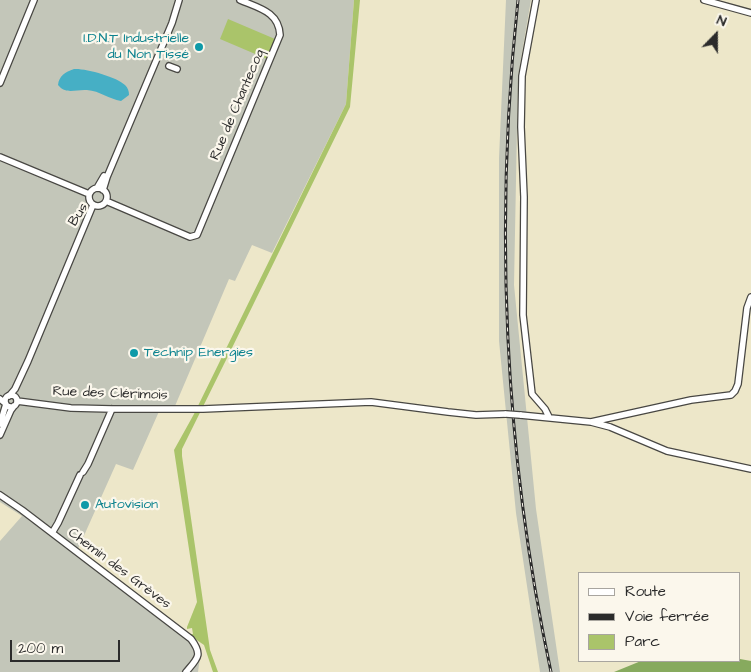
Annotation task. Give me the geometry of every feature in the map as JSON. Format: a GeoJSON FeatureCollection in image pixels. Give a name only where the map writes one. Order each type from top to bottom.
{"type":"FeatureCollection","features":[{"type":"Feature","properties":{"kind":"street"},"geometry":{"type":"LineString","coordinates":[[0,83],[34,0]]}},
{"type":"Feature","properties":{"kind":"street"},"geometry":{"type":"LineString","coordinates":[[100,189],[168,22],[175,0]]}},
{"type":"Feature","properties":{"kind":"street"},"geometry":{"type":"LineString","coordinates":[[100,189],[107,177],[172,22],[179,0]]}},
{"type":"Feature","properties":{"kind":"street","name":"Rue de Chantecoq"},"geometry":{"type":"LineString","coordinates":[[106,201],[190,237],[195,237],[199,231],[280,36],[278,24],[271,14],[240,0]]}},
{"type":"Feature","properties":{"kind":"street"},"geometry":{"type":"LineString","coordinates":[[536,0],[522,76],[523,315],[532,394],[545,409],[549,417]]}},
{"type":"Feature","properties":{"kind":"street"},"geometry":{"type":"LineString","coordinates":[[704,0],[751,13]]}},
{"type":"Feature","properties":{"kind":"street"},"geometry":{"type":"LineString","coordinates":[[0,156],[89,194]]}},
{"type":"Feature","properties":{"kind":"street"},"geometry":{"type":"LineString","coordinates":[[89,194],[92,190],[100,189]]}},
{"type":"Feature","properties":{"kind":"street"},"geometry":{"type":"LineString","coordinates":[[89,194],[89,199],[96,206],[106,201],[106,195],[100,189]]}},
{"type":"Feature","properties":{"kind":"street","name":"Bus"},"geometry":{"type":"LineString","coordinates":[[28,361],[80,238],[84,235],[96,206]]}},
{"type":"Feature","properties":{"kind":"street"},"geometry":{"type":"LineString","coordinates":[[591,422],[691,400],[734,393],[738,384],[747,308],[751,298]]}},
{"type":"Feature","properties":{"kind":"street"},"geometry":{"type":"LineString","coordinates":[[0,424],[6,400],[15,389],[28,361]]}},
{"type":"Feature","properties":{"kind":"street"},"geometry":{"type":"LineString","coordinates":[[0,434],[16,402],[28,361]]}},
{"type":"Feature","properties":{"kind":"street"},"geometry":{"type":"LineString","coordinates":[[0,398],[14,396],[16,402]]}},
{"type":"Feature","properties":{"kind":"street"},"geometry":{"type":"LineString","coordinates":[[0,398],[11,407],[16,402]]}},
{"type":"Feature","properties":{"kind":"street","name":"Rue des Clérimois"},"geometry":{"type":"LineString","coordinates":[[16,402],[71,408],[203,409],[371,402],[448,412],[549,417],[591,422]]}},
{"type":"Feature","properties":{"kind":"street"},"geometry":{"type":"LineString","coordinates":[[52,533],[81,474],[88,464],[112,409]]}},
{"type":"Feature","properties":{"kind":"street"},"geometry":{"type":"LineString","coordinates":[[591,422],[625,433],[667,451],[751,469]]}},
{"type":"Feature","properties":{"kind":"street","name":"Chemin des Grèves"},"geometry":{"type":"LineString","coordinates":[[0,496],[52,533],[191,639],[198,648],[199,653],[195,662],[186,672]]}},
{"type":"Feature","properties":{"kind":"shaded area"},"geometry":{"type":"Polygon","coordinates":[[[0,0],[354,0],[346,104],[272,253],[252,245],[235,281],[229,279],[175,406],[161,407],[133,470],[116,464],[78,549],[198,643],[201,650],[198,672],[0,672],[0,541],[22,516],[0,502],[0,0]]]}},
{"type":"Feature","properties":{"kind":"shaded area"},"geometry":{"type":"Polygon","coordinates":[[[506,0],[531,0],[518,76],[514,285],[536,509],[560,672],[540,672],[516,513],[499,341],[499,158],[506,0]]]}},
{"type":"Feature","properties":{"kind":"green space"},"geometry":{"type":"Polygon","coordinates":[[[354,0],[360,0],[350,107],[230,352],[227,350],[226,353],[229,354],[182,449],[210,650],[218,672],[213,672],[204,645],[188,634],[193,634],[192,628],[187,629],[197,602],[174,450],[194,414],[346,104],[354,0]]]}},
{"type":"Feature","properties":{"kind":"green space"},"geometry":{"type":"Polygon","coordinates":[[[228,19],[275,39],[267,59],[220,39],[228,19]]]}},
{"type":"Feature","properties":{"kind":"green space"},"geometry":{"type":"Polygon","coordinates":[[[741,659],[751,661],[751,672],[614,672],[639,662],[741,662],[741,659]]]}},
{"type":"Feature","properties":{"kind":"water"},"geometry":{"type":"Polygon","coordinates":[[[74,69],[93,72],[115,79],[126,86],[129,95],[121,101],[92,91],[64,90],[58,85],[61,77],[74,69]]]}},
{"type":"Feature","properties":{"kind":"railway"},"geometry":{"type":"LineString","coordinates":[[518,0],[506,168],[508,337],[523,506],[535,589],[551,672]]}},
{"type":"Feature","properties":{"kind":"place","name":"I.D.N.T Industrielle du Non Tissé"},"geometry":{"type":"Point","coordinates":[199,47]}},
{"type":"Feature","properties":{"kind":"place","name":"Technip Energies"},"geometry":{"type":"Point","coordinates":[134,353]}},
{"type":"Feature","properties":{"kind":"place","name":"Autovision"},"geometry":{"type":"Point","coordinates":[85,505]}}]}
